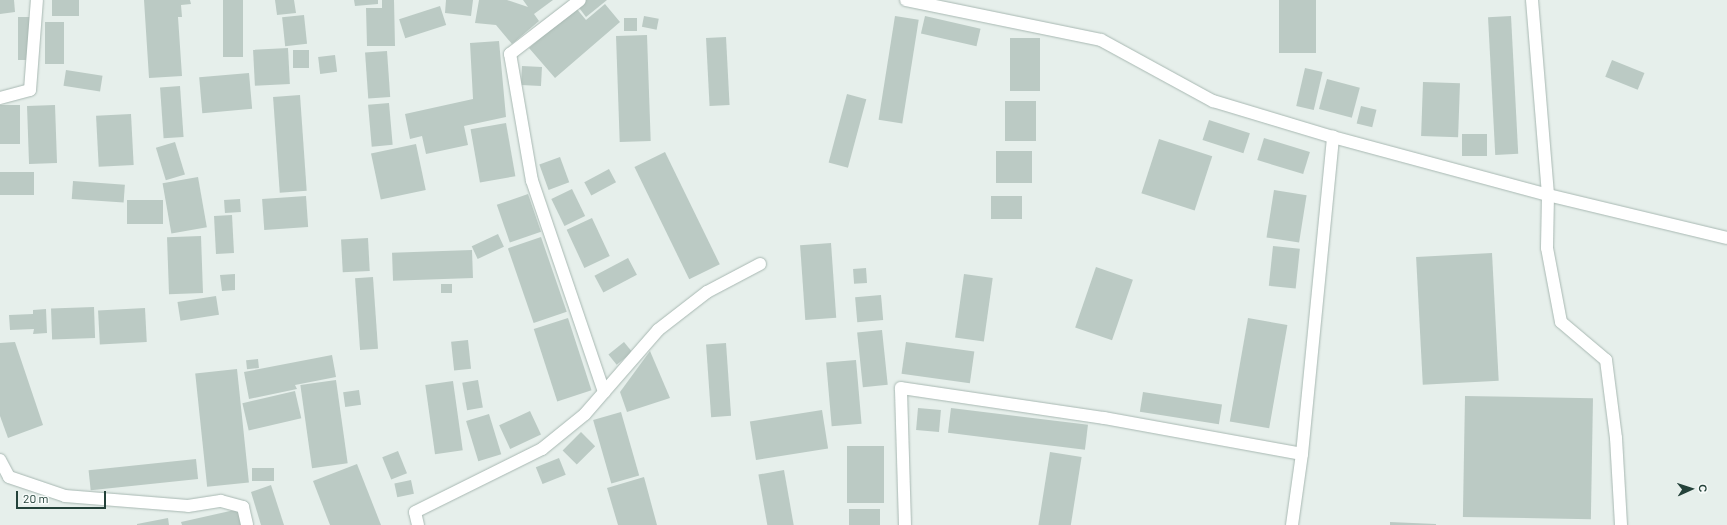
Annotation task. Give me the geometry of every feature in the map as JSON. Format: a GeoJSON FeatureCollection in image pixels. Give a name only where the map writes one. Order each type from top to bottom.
{"type":"FeatureCollection","features":[{"type":"Feature","properties":{"kind":"street"},"geometry":{"type":"LineString","coordinates":[[0,98],[30,90],[37,0]]}},
{"type":"Feature","properties":{"kind":"street"},"geometry":{"type":"LineString","coordinates":[[580,0],[510,54],[532,181],[604,392]]}},
{"type":"Feature","properties":{"kind":"street"},"geometry":{"type":"LineString","coordinates":[[906,0],[1101,40],[1213,101],[1333,137],[1548,195],[1727,238]]}},
{"type":"Feature","properties":{"kind":"street"},"geometry":{"type":"LineString","coordinates":[[1532,0],[1548,195],[1547,248],[1561,322],[1606,360],[1616,438],[1621,525]]}},
{"type":"Feature","properties":{"kind":"street"},"geometry":{"type":"LineString","coordinates":[[1292,525],[1302,454],[1333,137]]}},
{"type":"Feature","properties":{"kind":"street"},"geometry":{"type":"LineString","coordinates":[[418,525],[415,512],[542,449],[585,414],[658,330],[707,292],[760,264]]}},
{"type":"Feature","properties":{"kind":"street"},"geometry":{"type":"LineString","coordinates":[[905,525],[901,388],[1104,418],[1302,454]]}},
{"type":"Feature","properties":{"kind":"street"},"geometry":{"type":"LineString","coordinates":[[0,460],[9,477],[65,496],[188,506],[221,501],[243,507],[247,525]]}},
{"type":"Feature","properties":{"kind":"building"},"geometry":{"type":"Polygon","coordinates":[[[0,0],[14,0],[15,12],[0,14],[0,0]]]}},
{"type":"Feature","properties":{"kind":"building"},"geometry":{"type":"Polygon","coordinates":[[[52,0],[79,0],[79,16],[52,16],[52,0]]]}},
{"type":"Feature","properties":{"kind":"building"},"geometry":{"type":"Polygon","coordinates":[[[144,0],[190,0],[191,4],[181,5],[182,17],[178,17],[182,76],[149,78],[144,0]]]}},
{"type":"Feature","properties":{"kind":"building"},"geometry":{"type":"Polygon","coordinates":[[[223,0],[243,0],[243,57],[223,57],[223,0]]]}},
{"type":"Feature","properties":{"kind":"building"},"geometry":{"type":"Polygon","coordinates":[[[275,0],[294,0],[296,13],[277,15],[275,0]]]}},
{"type":"Feature","properties":{"kind":"building"},"geometry":{"type":"Polygon","coordinates":[[[354,0],[378,0],[378,4],[355,6],[354,0]]]}},
{"type":"Feature","properties":{"kind":"building"},"geometry":{"type":"Polygon","coordinates":[[[382,0],[394,0],[395,46],[367,46],[366,8],[382,8],[382,0]]]}},
{"type":"Feature","properties":{"kind":"building"},"geometry":{"type":"Polygon","coordinates":[[[446,0],[473,0],[471,16],[445,13],[446,0]]]}},
{"type":"Feature","properties":{"kind":"building"},"geometry":{"type":"Polygon","coordinates":[[[479,0],[507,0],[528,7],[523,0],[553,0],[534,14],[539,21],[512,44],[496,25],[475,23],[479,0]]]}},
{"type":"Feature","properties":{"kind":"building"},"geometry":{"type":"Polygon","coordinates":[[[583,0],[607,0],[586,17],[577,5],[583,0]]]}},
{"type":"Feature","properties":{"kind":"building"},"geometry":{"type":"Polygon","coordinates":[[[1279,0],[1316,0],[1316,53],[1279,53],[1279,0]]]}},
{"type":"Feature","properties":{"kind":"building"},"geometry":{"type":"Polygon","coordinates":[[[605,4],[620,22],[555,78],[529,48],[576,8],[586,20],[605,4]]]}},
{"type":"Feature","properties":{"kind":"building"},"geometry":{"type":"Polygon","coordinates":[[[440,6],[446,25],[405,38],[399,19],[440,6]]]}},
{"type":"Feature","properties":{"kind":"building"},"geometry":{"type":"Polygon","coordinates":[[[304,15],[307,44],[285,46],[282,17],[304,15]]]}},
{"type":"Feature","properties":{"kind":"building"},"geometry":{"type":"Polygon","coordinates":[[[644,16],[659,19],[657,30],[642,27],[644,16]]]}},
{"type":"Feature","properties":{"kind":"building"},"geometry":{"type":"Polygon","coordinates":[[[895,16],[919,20],[902,123],[879,120],[895,16]]]}},
{"type":"Feature","properties":{"kind":"building"},"geometry":{"type":"Polygon","coordinates":[[[925,16],[981,29],[976,46],[921,34],[925,16]]]}},
{"type":"Feature","properties":{"kind":"building"},"geometry":{"type":"Polygon","coordinates":[[[1511,16],[1518,154],[1495,155],[1488,17],[1511,16]]]}},
{"type":"Feature","properties":{"kind":"building"},"geometry":{"type":"Polygon","coordinates":[[[18,17],[32,17],[32,60],[18,60],[18,17]]]}},
{"type":"Feature","properties":{"kind":"building"},"geometry":{"type":"Polygon","coordinates":[[[624,18],[637,18],[637,31],[624,31],[624,18]]]}},
{"type":"Feature","properties":{"kind":"building"},"geometry":{"type":"Polygon","coordinates":[[[45,22],[64,22],[64,64],[45,64],[45,22]]]}},
{"type":"Feature","properties":{"kind":"building"},"geometry":{"type":"Polygon","coordinates":[[[647,35],[651,141],[620,142],[616,36],[647,35]]]}},
{"type":"Feature","properties":{"kind":"building"},"geometry":{"type":"Polygon","coordinates":[[[726,37],[730,105],[710,106],[706,38],[726,37]]]}},
{"type":"Feature","properties":{"kind":"building"},"geometry":{"type":"Polygon","coordinates":[[[1010,38],[1040,38],[1040,91],[1010,91],[1010,38]]]}},
{"type":"Feature","properties":{"kind":"building"},"geometry":{"type":"Polygon","coordinates":[[[499,41],[506,117],[464,126],[468,145],[426,154],[422,136],[410,139],[405,114],[473,99],[470,43],[499,41]]]}},
{"type":"Feature","properties":{"kind":"building"},"geometry":{"type":"Polygon","coordinates":[[[288,48],[290,84],[255,86],[253,50],[288,48]]]}},
{"type":"Feature","properties":{"kind":"building"},"geometry":{"type":"Polygon","coordinates":[[[293,50],[309,50],[309,68],[293,68],[293,50]]]}},
{"type":"Feature","properties":{"kind":"building"},"geometry":{"type":"Polygon","coordinates":[[[387,51],[390,97],[368,98],[365,53],[387,51]]]}},
{"type":"Feature","properties":{"kind":"building"},"geometry":{"type":"Polygon","coordinates":[[[335,55],[337,72],[320,74],[318,57],[335,55]]]}},
{"type":"Feature","properties":{"kind":"building"},"geometry":{"type":"Polygon","coordinates":[[[1612,60],[1644,73],[1638,90],[1605,77],[1612,60]]]}},
{"type":"Feature","properties":{"kind":"building"},"geometry":{"type":"Polygon","coordinates":[[[522,66],[542,67],[541,86],[521,85],[522,66]]]}},
{"type":"Feature","properties":{"kind":"building"},"geometry":{"type":"Polygon","coordinates":[[[1305,68],[1323,72],[1314,110],[1296,106],[1305,68]]]}},
{"type":"Feature","properties":{"kind":"building"},"geometry":{"type":"Polygon","coordinates":[[[66,70],[103,76],[100,92],[63,86],[66,70]]]}},
{"type":"Feature","properties":{"kind":"building"},"geometry":{"type":"Polygon","coordinates":[[[249,73],[252,109],[202,113],[199,77],[249,73]]]}},
{"type":"Feature","properties":{"kind":"building"},"geometry":{"type":"Polygon","coordinates":[[[1327,79],[1360,88],[1352,118],[1319,109],[1327,79]]]}},
{"type":"Feature","properties":{"kind":"building"},"geometry":{"type":"Polygon","coordinates":[[[1423,82],[1460,83],[1458,137],[1421,136],[1423,82]]]}},
{"type":"Feature","properties":{"kind":"building"},"geometry":{"type":"Polygon","coordinates":[[[180,86],[184,137],[164,138],[160,87],[180,86]]]}},
{"type":"Feature","properties":{"kind":"building"},"geometry":{"type":"Polygon","coordinates":[[[847,94],[866,99],[848,168],[829,163],[847,94]]]}},
{"type":"Feature","properties":{"kind":"building"},"geometry":{"type":"Polygon","coordinates":[[[300,95],[307,191],[280,193],[273,97],[300,95]]]}},
{"type":"Feature","properties":{"kind":"building"},"geometry":{"type":"Polygon","coordinates":[[[1005,101],[1036,101],[1036,141],[1005,141],[1005,101]]]}},
{"type":"Feature","properties":{"kind":"building"},"geometry":{"type":"Polygon","coordinates":[[[389,103],[393,145],[372,147],[368,105],[389,103]]]}},
{"type":"Feature","properties":{"kind":"building"},"geometry":{"type":"Polygon","coordinates":[[[0,105],[20,105],[20,144],[0,144],[0,105]]]}},
{"type":"Feature","properties":{"kind":"building"},"geometry":{"type":"Polygon","coordinates":[[[55,105],[57,163],[29,164],[27,106],[55,105]]]}},
{"type":"Feature","properties":{"kind":"building"},"geometry":{"type":"Polygon","coordinates":[[[1361,106],[1377,110],[1372,127],[1357,123],[1361,106]]]}},
{"type":"Feature","properties":{"kind":"building"},"geometry":{"type":"Polygon","coordinates":[[[131,114],[134,165],[99,167],[96,116],[131,114]]]}},
{"type":"Feature","properties":{"kind":"building"},"geometry":{"type":"Polygon","coordinates":[[[1209,120],[1250,133],[1243,153],[1203,140],[1209,120]]]}},
{"type":"Feature","properties":{"kind":"building"},"geometry":{"type":"Polygon","coordinates":[[[506,123],[515,176],[480,182],[471,129],[506,123]]]}},
{"type":"Feature","properties":{"kind":"building"},"geometry":{"type":"Polygon","coordinates":[[[1462,134],[1487,134],[1487,156],[1462,156],[1462,134]]]}},
{"type":"Feature","properties":{"kind":"building"},"geometry":{"type":"Polygon","coordinates":[[[1264,138],[1310,152],[1303,174],[1257,160],[1264,138]]]}},
{"type":"Feature","properties":{"kind":"building"},"geometry":{"type":"Polygon","coordinates":[[[1159,139],[1212,156],[1195,211],[1141,193],[1159,139]]]}},
{"type":"Feature","properties":{"kind":"building"},"geometry":{"type":"Polygon","coordinates":[[[175,142],[185,175],[166,180],[156,148],[175,142]]]}},
{"type":"Feature","properties":{"kind":"building"},"geometry":{"type":"Polygon","coordinates":[[[416,144],[426,190],[381,200],[371,154],[416,144]]]}},
{"type":"Feature","properties":{"kind":"building"},"geometry":{"type":"Polygon","coordinates":[[[996,151],[1032,151],[1032,183],[996,183],[996,151]]]}},
{"type":"Feature","properties":{"kind":"building"},"geometry":{"type":"Polygon","coordinates":[[[665,152],[720,264],[689,279],[634,167],[665,152]]]}},
{"type":"Feature","properties":{"kind":"building"},"geometry":{"type":"Polygon","coordinates":[[[560,157],[569,182],[549,190],[539,165],[560,157]]]}},
{"type":"Feature","properties":{"kind":"building"},"geometry":{"type":"Polygon","coordinates":[[[609,169],[616,182],[591,195],[584,182],[609,169]]]}},
{"type":"Feature","properties":{"kind":"building"},"geometry":{"type":"Polygon","coordinates":[[[0,172],[34,172],[34,195],[0,195],[0,172]]]}},
{"type":"Feature","properties":{"kind":"building"},"geometry":{"type":"Polygon","coordinates":[[[198,177],[207,227],[171,233],[163,183],[198,177]]]}},
{"type":"Feature","properties":{"kind":"building"},"geometry":{"type":"Polygon","coordinates":[[[73,181],[125,185],[124,203],[72,199],[73,181]]]}},
{"type":"Feature","properties":{"kind":"building"},"geometry":{"type":"Polygon","coordinates":[[[572,189],[585,216],[564,226],[551,199],[572,189]]]}},
{"type":"Feature","properties":{"kind":"building"},"geometry":{"type":"Polygon","coordinates":[[[1274,190],[1307,195],[1299,243],[1266,237],[1274,190]]]}},
{"type":"Feature","properties":{"kind":"building"},"geometry":{"type":"Polygon","coordinates":[[[528,194],[541,232],[510,243],[497,205],[528,194]]]}},
{"type":"Feature","properties":{"kind":"building"},"geometry":{"type":"Polygon","coordinates":[[[306,196],[308,227],[264,230],[262,199],[306,196]]]}},
{"type":"Feature","properties":{"kind":"building"},"geometry":{"type":"Polygon","coordinates":[[[991,196],[1022,196],[1022,219],[991,219],[991,196]]]}},
{"type":"Feature","properties":{"kind":"building"},"geometry":{"type":"Polygon","coordinates":[[[240,199],[241,212],[225,213],[224,200],[240,199]]]}},
{"type":"Feature","properties":{"kind":"building"},"geometry":{"type":"Polygon","coordinates":[[[127,200],[163,200],[163,224],[127,224],[127,200]]]}},
{"type":"Feature","properties":{"kind":"building"},"geometry":{"type":"Polygon","coordinates":[[[232,215],[234,253],[216,254],[214,216],[232,215]]]}},
{"type":"Feature","properties":{"kind":"building"},"geometry":{"type":"Polygon","coordinates":[[[592,218],[610,256],[584,268],[567,230],[592,218]]]}},
{"type":"Feature","properties":{"kind":"building"},"geometry":{"type":"Polygon","coordinates":[[[498,234],[504,247],[478,259],[472,246],[498,234]]]}},
{"type":"Feature","properties":{"kind":"building"},"geometry":{"type":"Polygon","coordinates":[[[201,236],[203,293],[169,294],[167,237],[201,236]]]}},
{"type":"Feature","properties":{"kind":"building"},"geometry":{"type":"Polygon","coordinates":[[[541,237],[567,312],[534,323],[508,248],[541,237]]]}},
{"type":"Feature","properties":{"kind":"building"},"geometry":{"type":"Polygon","coordinates":[[[368,238],[370,271],[343,272],[341,239],[368,238]]]}},
{"type":"Feature","properties":{"kind":"building"},"geometry":{"type":"Polygon","coordinates":[[[831,243],[836,318],[805,320],[800,245],[831,243]]]}},
{"type":"Feature","properties":{"kind":"building"},"geometry":{"type":"Polygon","coordinates":[[[1273,246],[1300,249],[1296,289],[1269,286],[1273,246]]]}},
{"type":"Feature","properties":{"kind":"building"},"geometry":{"type":"Polygon","coordinates":[[[472,250],[473,278],[393,281],[392,253],[472,250]]]}},
{"type":"Feature","properties":{"kind":"building"},"geometry":{"type":"Polygon","coordinates":[[[1492,253],[1499,381],[1423,385],[1416,257],[1492,253]]]}},
{"type":"Feature","properties":{"kind":"building"},"geometry":{"type":"Polygon","coordinates":[[[628,258],[637,275],[603,293],[594,276],[628,258]]]}},
{"type":"Feature","properties":{"kind":"building"},"geometry":{"type":"Polygon","coordinates":[[[1096,267],[1133,280],[1112,340],[1075,328],[1096,267]]]}},
{"type":"Feature","properties":{"kind":"building"},"geometry":{"type":"Polygon","coordinates":[[[866,268],[867,283],[854,284],[853,269],[866,268]]]}},
{"type":"Feature","properties":{"kind":"building"},"geometry":{"type":"Polygon","coordinates":[[[235,274],[235,290],[222,291],[220,275],[235,274]]]}},
{"type":"Feature","properties":{"kind":"building"},"geometry":{"type":"Polygon","coordinates":[[[964,274],[993,278],[984,341],[955,337],[964,274]]]}},
{"type":"Feature","properties":{"kind":"building"},"geometry":{"type":"Polygon","coordinates":[[[373,277],[378,349],[360,350],[355,278],[373,277]]]}},
{"type":"Feature","properties":{"kind":"building"},"geometry":{"type":"Polygon","coordinates":[[[441,284],[452,284],[452,293],[441,293],[441,284]]]}},
{"type":"Feature","properties":{"kind":"building"},"geometry":{"type":"Polygon","coordinates":[[[881,295],[883,320],[857,322],[855,297],[881,295]]]}},
{"type":"Feature","properties":{"kind":"building"},"geometry":{"type":"Polygon","coordinates":[[[216,296],[219,315],[180,321],[177,302],[216,296]]]}},
{"type":"Feature","properties":{"kind":"building"},"geometry":{"type":"Polygon","coordinates":[[[94,307],[95,338],[52,339],[51,309],[94,307]]]}},
{"type":"Feature","properties":{"kind":"building"},"geometry":{"type":"Polygon","coordinates":[[[145,308],[147,342],[100,344],[98,310],[145,308]]]}},
{"type":"Feature","properties":{"kind":"building"},"geometry":{"type":"Polygon","coordinates":[[[46,309],[47,333],[33,334],[34,329],[10,330],[9,315],[33,314],[33,310],[46,309]]]}},
{"type":"Feature","properties":{"kind":"building"},"geometry":{"type":"Polygon","coordinates":[[[568,318],[591,390],[557,401],[534,329],[568,318]]]}},
{"type":"Feature","properties":{"kind":"building"},"geometry":{"type":"Polygon","coordinates":[[[1248,318],[1287,325],[1269,428],[1230,421],[1248,318]]]}},
{"type":"Feature","properties":{"kind":"building"},"geometry":{"type":"Polygon","coordinates":[[[882,330],[888,385],[863,387],[857,333],[882,330]]]}},
{"type":"Feature","properties":{"kind":"building"},"geometry":{"type":"Polygon","coordinates":[[[468,340],[471,369],[454,371],[451,342],[468,340]]]}},
{"type":"Feature","properties":{"kind":"building"},"geometry":{"type":"Polygon","coordinates":[[[15,342],[43,425],[8,438],[0,416],[0,343],[15,342]]]}},
{"type":"Feature","properties":{"kind":"building"},"geometry":{"type":"Polygon","coordinates":[[[624,342],[632,352],[617,365],[608,355],[624,342]]]}},
{"type":"Feature","properties":{"kind":"building"},"geometry":{"type":"Polygon","coordinates":[[[906,342],[974,352],[970,383],[902,374],[906,342]]]}},
{"type":"Feature","properties":{"kind":"building"},"geometry":{"type":"Polygon","coordinates":[[[726,343],[731,416],[711,417],[706,344],[726,343]]]}},
{"type":"Feature","properties":{"kind":"building"},"geometry":{"type":"Polygon","coordinates":[[[650,351],[670,398],[627,412],[620,392],[650,351]]]}},
{"type":"Feature","properties":{"kind":"building"},"geometry":{"type":"Polygon","coordinates":[[[332,355],[336,377],[295,385],[297,389],[249,399],[244,372],[332,355]]]}},
{"type":"Feature","properties":{"kind":"building"},"geometry":{"type":"Polygon","coordinates":[[[258,359],[259,368],[247,369],[246,360],[258,359]]]}},
{"type":"Feature","properties":{"kind":"building"},"geometry":{"type":"Polygon","coordinates":[[[856,360],[862,424],[832,426],[826,363],[856,360]]]}},
{"type":"Feature","properties":{"kind":"building"},"geometry":{"type":"Polygon","coordinates":[[[237,369],[249,482],[207,487],[195,373],[237,369]]]}},
{"type":"Feature","properties":{"kind":"building"},"geometry":{"type":"Polygon","coordinates":[[[336,380],[348,463],[312,468],[300,385],[336,380]]]}},
{"type":"Feature","properties":{"kind":"building"},"geometry":{"type":"Polygon","coordinates":[[[478,380],[483,408],[467,410],[462,383],[478,380]]]}},
{"type":"Feature","properties":{"kind":"building"},"geometry":{"type":"Polygon","coordinates":[[[453,381],[463,450],[435,454],[425,385],[453,381]]]}},
{"type":"Feature","properties":{"kind":"building"},"geometry":{"type":"Polygon","coordinates":[[[359,390],[361,405],[345,407],[343,392],[359,390]]]}},
{"type":"Feature","properties":{"kind":"building"},"geometry":{"type":"Polygon","coordinates":[[[295,391],[301,418],[249,430],[242,403],[295,391]]]}},
{"type":"Feature","properties":{"kind":"building"},"geometry":{"type":"Polygon","coordinates":[[[1143,392],[1222,405],[1219,424],[1140,412],[1143,392]]]}},
{"type":"Feature","properties":{"kind":"building"},"geometry":{"type":"Polygon","coordinates":[[[1465,396],[1593,398],[1591,519],[1463,517],[1465,396]]]}},
{"type":"Feature","properties":{"kind":"building"},"geometry":{"type":"Polygon","coordinates":[[[918,408],[941,410],[939,432],[916,430],[918,408]]]}},
{"type":"Feature","properties":{"kind":"building"},"geometry":{"type":"Polygon","coordinates":[[[951,408],[1088,425],[1085,450],[948,433],[951,408]]]}},
{"type":"Feature","properties":{"kind":"building"},"geometry":{"type":"Polygon","coordinates":[[[822,410],[828,449],[756,460],[750,421],[822,410]]]}},
{"type":"Feature","properties":{"kind":"building"},"geometry":{"type":"Polygon","coordinates":[[[530,411],[541,435],[510,449],[499,425],[530,411]]]}},
{"type":"Feature","properties":{"kind":"building"},"geometry":{"type":"Polygon","coordinates":[[[621,412],[639,475],[611,483],[593,420],[621,412]]]}},
{"type":"Feature","properties":{"kind":"building"},"geometry":{"type":"Polygon","coordinates":[[[489,414],[501,454],[478,461],[466,421],[489,414]]]}},
{"type":"Feature","properties":{"kind":"building"},"geometry":{"type":"Polygon","coordinates":[[[581,432],[595,446],[577,465],[563,450],[581,432]]]}},
{"type":"Feature","properties":{"kind":"building"},"geometry":{"type":"Polygon","coordinates":[[[847,446],[884,446],[884,503],[847,503],[847,446]]]}},
{"type":"Feature","properties":{"kind":"building"},"geometry":{"type":"Polygon","coordinates":[[[398,451],[407,473],[391,480],[382,457],[398,451]]]}},
{"type":"Feature","properties":{"kind":"building"},"geometry":{"type":"Polygon","coordinates":[[[1050,452],[1082,457],[1071,525],[1038,525],[1050,452]]]}},
{"type":"Feature","properties":{"kind":"building"},"geometry":{"type":"Polygon","coordinates":[[[559,458],[566,475],[543,484],[536,467],[559,458]]]}},
{"type":"Feature","properties":{"kind":"building"},"geometry":{"type":"Polygon","coordinates":[[[196,459],[198,479],[91,490],[89,470],[196,459]]]}},
{"type":"Feature","properties":{"kind":"building"},"geometry":{"type":"Polygon","coordinates":[[[357,464],[381,525],[330,525],[313,481],[357,464]]]}},
{"type":"Feature","properties":{"kind":"building"},"geometry":{"type":"Polygon","coordinates":[[[252,468],[274,468],[274,481],[252,481],[252,468]]]}},
{"type":"Feature","properties":{"kind":"building"},"geometry":{"type":"Polygon","coordinates":[[[784,470],[794,525],[767,525],[758,475],[784,470]]]}},
{"type":"Feature","properties":{"kind":"building"},"geometry":{"type":"Polygon","coordinates":[[[644,477],[657,525],[618,525],[607,488],[644,477]]]}},
{"type":"Feature","properties":{"kind":"building"},"geometry":{"type":"Polygon","coordinates":[[[411,480],[414,494],[397,497],[394,484],[411,480]]]}},
{"type":"Feature","properties":{"kind":"building"},"geometry":{"type":"Polygon","coordinates":[[[271,485],[284,525],[261,525],[251,492],[271,485]]]}},
{"type":"Feature","properties":{"kind":"building"},"geometry":{"type":"Polygon","coordinates":[[[239,509],[242,525],[182,525],[181,522],[239,509]]]}},
{"type":"Feature","properties":{"kind":"building"},"geometry":{"type":"Polygon","coordinates":[[[849,509],[880,509],[880,525],[849,525],[849,509]]]}},
{"type":"Feature","properties":{"kind":"building"},"geometry":{"type":"Polygon","coordinates":[[[168,518],[169,525],[137,525],[137,524],[168,518]]]}},
{"type":"Feature","properties":{"kind":"building"},"geometry":{"type":"Polygon","coordinates":[[[1390,522],[1436,524],[1436,525],[1390,525],[1390,522]]]}}]}
